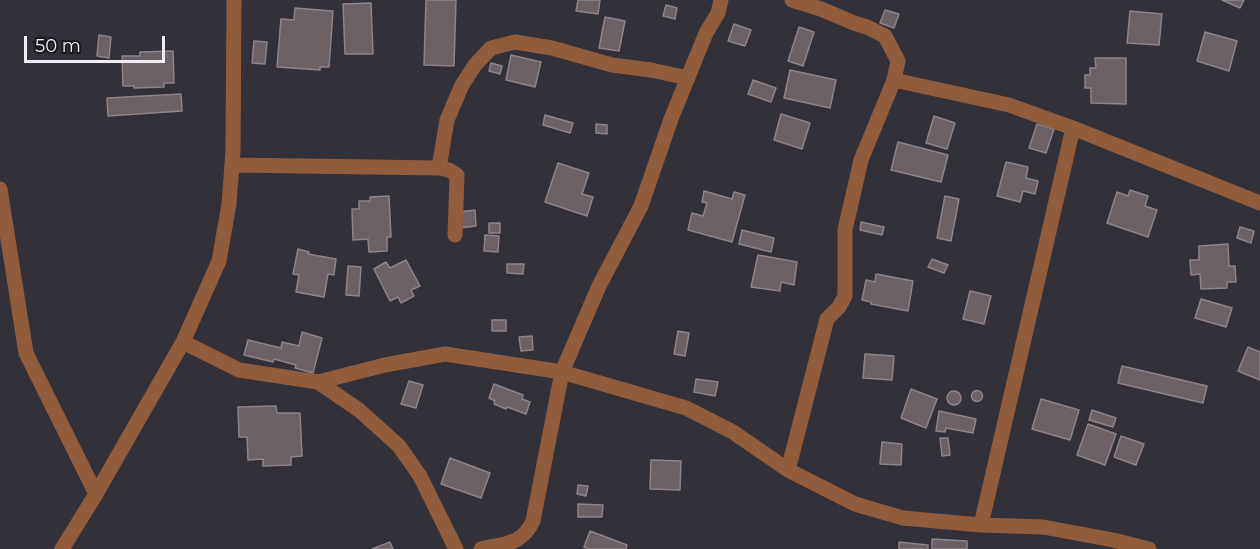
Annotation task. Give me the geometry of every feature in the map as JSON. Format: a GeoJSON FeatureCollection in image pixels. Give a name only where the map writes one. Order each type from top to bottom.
{"type":"FeatureCollection","features":[{"type":"Feature","properties":{"kind":"street"},"geometry":{"type":"LineString","coordinates":[[63,549],[183,342],[219,261],[229,204],[232,165],[234,0]]}},
{"type":"Feature","properties":{"kind":"street"},"geometry":{"type":"LineString","coordinates":[[481,549],[518,540],[528,531],[533,521],[562,372],[599,286],[641,206],[671,119],[706,33],[718,13],[721,0]]}},
{"type":"Feature","properties":{"kind":"street"},"geometry":{"type":"LineString","coordinates":[[788,470],[827,319],[839,307],[845,296],[845,230],[861,160],[894,80],[898,62],[885,36],[821,9],[792,0]]}},
{"type":"Feature","properties":{"kind":"street"},"geometry":{"type":"LineString","coordinates":[[439,168],[447,120],[462,85],[475,65],[491,48],[514,42],[552,48],[612,65],[688,78]]}},
{"type":"Feature","properties":{"kind":"street"},"geometry":{"type":"LineString","coordinates":[[894,80],[1009,105],[1073,128],[1260,203]]}},
{"type":"Feature","properties":{"kind":"street"},"geometry":{"type":"LineString","coordinates":[[981,525],[1073,128]]}},
{"type":"Feature","properties":{"kind":"street"},"geometry":{"type":"LineString","coordinates":[[232,165],[449,170],[457,175],[455,235]]}},
{"type":"Feature","properties":{"kind":"street"},"geometry":{"type":"LineString","coordinates":[[0,189],[26,353],[96,494]]}},
{"type":"Feature","properties":{"kind":"street"},"geometry":{"type":"LineString","coordinates":[[183,342],[239,370],[318,382],[385,365],[445,354],[562,372],[686,408],[733,432],[788,470],[855,504],[903,518],[981,525],[1043,527],[1149,549]]}},
{"type":"Feature","properties":{"kind":"street"},"geometry":{"type":"LineString","coordinates":[[318,382],[359,410],[399,446],[420,476],[456,549]]}},
{"type":"Feature","properties":{"kind":"building"},"geometry":{"type":"Polygon","coordinates":[[[426,0],[456,0],[454,66],[424,65],[426,0]]]}},
{"type":"Feature","properties":{"kind":"building"},"geometry":{"type":"Polygon","coordinates":[[[578,0],[600,0],[598,14],[576,11],[578,0]]]}},
{"type":"Feature","properties":{"kind":"building"},"geometry":{"type":"Polygon","coordinates":[[[1222,0],[1244,0],[1240,8],[1222,0]]]}},
{"type":"Feature","properties":{"kind":"building"},"geometry":{"type":"Polygon","coordinates":[[[371,3],[373,54],[345,54],[343,4],[371,3]]]}},
{"type":"Feature","properties":{"kind":"building"},"geometry":{"type":"Polygon","coordinates":[[[666,5],[677,8],[675,19],[663,16],[666,5]]]}},
{"type":"Feature","properties":{"kind":"building"},"geometry":{"type":"Polygon","coordinates":[[[295,8],[333,11],[329,67],[320,67],[320,70],[277,67],[281,19],[294,20],[295,8]]]}},
{"type":"Feature","properties":{"kind":"building"},"geometry":{"type":"Polygon","coordinates":[[[885,10],[899,14],[894,28],[880,23],[885,10]]]}},
{"type":"Feature","properties":{"kind":"building"},"geometry":{"type":"Polygon","coordinates":[[[1130,11],[1162,14],[1159,45],[1127,43],[1130,11]]]}},
{"type":"Feature","properties":{"kind":"building"},"geometry":{"type":"Polygon","coordinates":[[[605,17],[625,21],[619,51],[599,48],[605,17]]]}},
{"type":"Feature","properties":{"kind":"building"},"geometry":{"type":"Polygon","coordinates":[[[734,24],[751,30],[745,46],[728,41],[734,24]]]}},
{"type":"Feature","properties":{"kind":"building"},"geometry":{"type":"Polygon","coordinates":[[[799,27],[814,32],[803,66],[788,61],[799,27]]]}},
{"type":"Feature","properties":{"kind":"building"},"geometry":{"type":"Polygon","coordinates":[[[1205,32],[1237,41],[1229,71],[1197,61],[1205,32]]]}},
{"type":"Feature","properties":{"kind":"building"},"geometry":{"type":"Polygon","coordinates":[[[99,35],[111,37],[109,58],[97,56],[99,35]]]}},
{"type":"Feature","properties":{"kind":"building"},"geometry":{"type":"Polygon","coordinates":[[[254,41],[267,42],[265,64],[252,63],[254,41]]]}},
{"type":"Feature","properties":{"kind":"building"},"geometry":{"type":"Polygon","coordinates":[[[173,51],[174,83],[164,83],[164,87],[123,86],[122,56],[140,56],[140,52],[173,51]]]}},
{"type":"Feature","properties":{"kind":"building"},"geometry":{"type":"Polygon","coordinates":[[[511,55],[541,62],[535,87],[506,80],[511,55]]]}},
{"type":"Feature","properties":{"kind":"building"},"geometry":{"type":"Polygon","coordinates":[[[1095,58],[1126,58],[1126,104],[1091,103],[1091,88],[1085,88],[1085,75],[1090,75],[1090,68],[1096,68],[1095,58]]]}},
{"type":"Feature","properties":{"kind":"building"},"geometry":{"type":"Polygon","coordinates":[[[491,63],[502,66],[500,74],[489,71],[491,63]]]}},
{"type":"Feature","properties":{"kind":"building"},"geometry":{"type":"Polygon","coordinates":[[[790,70],[836,80],[830,108],[784,98],[790,70]]]}},
{"type":"Feature","properties":{"kind":"building"},"geometry":{"type":"Polygon","coordinates":[[[753,80],[776,88],[771,102],[748,94],[753,80]]]}},
{"type":"Feature","properties":{"kind":"building"},"geometry":{"type":"Polygon","coordinates":[[[181,94],[182,111],[108,116],[107,98],[181,94]]]}},
{"type":"Feature","properties":{"kind":"building"},"geometry":{"type":"Polygon","coordinates":[[[781,114],[810,123],[802,149],[774,140],[781,114]]]}},
{"type":"Feature","properties":{"kind":"building"},"geometry":{"type":"Polygon","coordinates":[[[545,115],[573,123],[570,133],[543,125],[545,115]]]}},
{"type":"Feature","properties":{"kind":"building"},"geometry":{"type":"Polygon","coordinates":[[[934,116],[955,123],[947,149],[926,143],[934,116]]]}},
{"type":"Feature","properties":{"kind":"building"},"geometry":{"type":"Polygon","coordinates":[[[596,124],[607,125],[607,134],[596,133],[596,124]]]}},
{"type":"Feature","properties":{"kind":"building"},"geometry":{"type":"Polygon","coordinates":[[[1037,124],[1054,129],[1046,153],[1029,148],[1037,124]]]}},
{"type":"Feature","properties":{"kind":"building"},"geometry":{"type":"Polygon","coordinates":[[[898,142],[948,155],[941,182],[891,170],[898,142]]]}},
{"type":"Feature","properties":{"kind":"building"},"geometry":{"type":"Polygon","coordinates":[[[1006,162],[1028,167],[1026,178],[1038,181],[1035,194],[1023,191],[1020,202],[997,196],[1006,162]]]}},
{"type":"Feature","properties":{"kind":"building"},"geometry":{"type":"Polygon","coordinates":[[[558,163],[589,173],[582,194],[593,197],[587,216],[545,202],[558,163]]]}},
{"type":"Feature","properties":{"kind":"building"},"geometry":{"type":"Polygon","coordinates":[[[1130,190],[1148,196],[1145,206],[1157,210],[1148,237],[1107,223],[1117,192],[1128,196],[1130,190]]]}},
{"type":"Feature","properties":{"kind":"building"},"geometry":{"type":"Polygon","coordinates":[[[704,191],[732,199],[734,192],[745,195],[732,242],[688,230],[692,213],[703,216],[707,203],[702,202],[704,191]]]}},
{"type":"Feature","properties":{"kind":"building"},"geometry":{"type":"Polygon","coordinates":[[[389,196],[391,237],[387,237],[387,251],[369,252],[368,239],[353,240],[352,209],[359,209],[359,201],[370,201],[370,197],[389,196]]]}},
{"type":"Feature","properties":{"kind":"building"},"geometry":{"type":"Polygon","coordinates":[[[945,196],[959,199],[951,241],[937,238],[945,196]]]}},
{"type":"Feature","properties":{"kind":"building"},"geometry":{"type":"Polygon","coordinates":[[[475,210],[476,226],[460,228],[458,212],[475,210]]]}},
{"type":"Feature","properties":{"kind":"building"},"geometry":{"type":"Polygon","coordinates":[[[861,222],[884,227],[882,235],[860,230],[861,222]]]}},
{"type":"Feature","properties":{"kind":"building"},"geometry":{"type":"Polygon","coordinates":[[[489,223],[500,223],[500,233],[489,233],[489,223]]]}},
{"type":"Feature","properties":{"kind":"building"},"geometry":{"type":"Polygon","coordinates":[[[1240,227],[1254,231],[1251,243],[1237,238],[1240,227]]]}},
{"type":"Feature","properties":{"kind":"building"},"geometry":{"type":"Polygon","coordinates":[[[742,230],[774,238],[771,252],[739,244],[742,230]]]}},
{"type":"Feature","properties":{"kind":"building"},"geometry":{"type":"Polygon","coordinates":[[[485,235],[499,236],[498,252],[484,251],[485,235]]]}},
{"type":"Feature","properties":{"kind":"building"},"geometry":{"type":"Polygon","coordinates":[[[1228,244],[1229,266],[1235,266],[1236,282],[1227,282],[1227,288],[1201,289],[1200,274],[1191,275],[1190,260],[1199,260],[1199,246],[1228,244]]]}},
{"type":"Feature","properties":{"kind":"building"},"geometry":{"type":"Polygon","coordinates":[[[298,249],[309,252],[308,254],[336,259],[334,275],[328,274],[324,297],[296,292],[299,275],[293,274],[298,249]]]}},
{"type":"Feature","properties":{"kind":"building"},"geometry":{"type":"Polygon","coordinates":[[[758,255],[797,262],[794,285],[781,282],[780,291],[751,287],[758,255]]]}},
{"type":"Feature","properties":{"kind":"building"},"geometry":{"type":"Polygon","coordinates":[[[932,259],[948,265],[944,273],[928,267],[932,259]]]}},
{"type":"Feature","properties":{"kind":"building"},"geometry":{"type":"Polygon","coordinates":[[[406,260],[420,286],[411,290],[414,296],[401,303],[398,297],[390,301],[374,269],[386,262],[390,268],[406,260]]]}},
{"type":"Feature","properties":{"kind":"building"},"geometry":{"type":"Polygon","coordinates":[[[507,264],[524,264],[523,274],[507,273],[507,264]]]}},
{"type":"Feature","properties":{"kind":"building"},"geometry":{"type":"Polygon","coordinates":[[[348,266],[361,267],[359,296],[346,295],[348,266]]]}},
{"type":"Feature","properties":{"kind":"building"},"geometry":{"type":"Polygon","coordinates":[[[876,274],[913,281],[908,311],[862,300],[866,280],[875,282],[876,274]]]}},
{"type":"Feature","properties":{"kind":"building"},"geometry":{"type":"Polygon","coordinates":[[[970,291],[991,296],[984,324],[963,319],[970,291]]]}},
{"type":"Feature","properties":{"kind":"building"},"geometry":{"type":"Polygon","coordinates":[[[1201,299],[1232,308],[1226,327],[1195,318],[1201,299]]]}},
{"type":"Feature","properties":{"kind":"building"},"geometry":{"type":"Polygon","coordinates":[[[492,320],[506,320],[506,331],[492,331],[492,320]]]}},
{"type":"Feature","properties":{"kind":"building"},"geometry":{"type":"Polygon","coordinates":[[[678,331],[689,333],[685,356],[674,354],[678,331]]]}},
{"type":"Feature","properties":{"kind":"building"},"geometry":{"type":"Polygon","coordinates":[[[302,332],[322,338],[313,373],[274,359],[273,362],[244,355],[248,340],[281,348],[282,342],[299,346],[302,332]]]}},
{"type":"Feature","properties":{"kind":"building"},"geometry":{"type":"Polygon","coordinates":[[[532,336],[533,350],[521,351],[519,337],[532,336]]]}},
{"type":"Feature","properties":{"kind":"building"},"geometry":{"type":"Polygon","coordinates":[[[1248,347],[1260,352],[1260,380],[1238,371],[1248,347]]]}},
{"type":"Feature","properties":{"kind":"building"},"geometry":{"type":"Polygon","coordinates":[[[865,354],[894,356],[892,380],[863,378],[865,354]]]}},
{"type":"Feature","properties":{"kind":"building"},"geometry":{"type":"Polygon","coordinates":[[[1122,366],[1207,386],[1203,403],[1118,383],[1122,366]]]}},
{"type":"Feature","properties":{"kind":"building"},"geometry":{"type":"Polygon","coordinates":[[[696,379],[718,382],[715,396],[694,392],[696,379]]]}},
{"type":"Feature","properties":{"kind":"building"},"geometry":{"type":"Polygon","coordinates":[[[409,381],[423,385],[416,408],[401,404],[409,381]]]}},
{"type":"Feature","properties":{"kind":"building"},"geometry":{"type":"Polygon","coordinates":[[[494,384],[523,395],[522,399],[530,402],[526,414],[494,404],[495,401],[489,398],[494,384]]]}},
{"type":"Feature","properties":{"kind":"building"},"geometry":{"type":"Polygon","coordinates":[[[911,389],[937,399],[926,428],[901,418],[911,389]]]}},
{"type":"Feature","properties":{"kind":"building"},"geometry":{"type":"Polygon","coordinates":[[[954,391],[959,393],[961,398],[959,403],[954,405],[949,403],[947,398],[949,393],[954,391]]]}},
{"type":"Feature","properties":{"kind":"building"},"geometry":{"type":"Polygon","coordinates":[[[977,391],[981,392],[981,400],[977,401],[973,400],[972,396],[973,392],[977,391]]]}},
{"type":"Feature","properties":{"kind":"building"},"geometry":{"type":"Polygon","coordinates":[[[1041,399],[1079,410],[1070,440],[1032,429],[1041,399]]]}},
{"type":"Feature","properties":{"kind":"building"},"geometry":{"type":"Polygon","coordinates":[[[276,406],[277,413],[300,413],[302,456],[291,457],[291,465],[263,466],[263,459],[248,460],[247,437],[239,437],[238,407],[276,406]]]}},
{"type":"Feature","properties":{"kind":"building"},"geometry":{"type":"Polygon","coordinates":[[[1092,410],[1116,418],[1113,427],[1089,420],[1092,410]]]}},
{"type":"Feature","properties":{"kind":"building"},"geometry":{"type":"Polygon","coordinates":[[[939,411],[976,419],[973,433],[946,428],[945,432],[936,431],[939,411]]]}},
{"type":"Feature","properties":{"kind":"building"},"geometry":{"type":"Polygon","coordinates":[[[1088,424],[1116,434],[1105,465],[1077,455],[1088,424]]]}},
{"type":"Feature","properties":{"kind":"building"},"geometry":{"type":"Polygon","coordinates":[[[1121,436],[1144,444],[1136,465],[1114,457],[1121,436]]]}},
{"type":"Feature","properties":{"kind":"building"},"geometry":{"type":"Polygon","coordinates":[[[940,438],[948,438],[950,455],[942,456],[940,438]]]}},
{"type":"Feature","properties":{"kind":"building"},"geometry":{"type":"Polygon","coordinates":[[[882,442],[902,444],[901,465],[880,464],[882,442]]]}},
{"type":"Feature","properties":{"kind":"building"},"geometry":{"type":"Polygon","coordinates":[[[450,458],[490,473],[481,498],[441,484],[450,458]]]}},
{"type":"Feature","properties":{"kind":"building"},"geometry":{"type":"Polygon","coordinates":[[[651,460],[681,461],[680,490],[650,489],[651,460]]]}},
{"type":"Feature","properties":{"kind":"building"},"geometry":{"type":"Polygon","coordinates":[[[578,485],[588,486],[586,496],[577,494],[578,485]]]}},
{"type":"Feature","properties":{"kind":"building"},"geometry":{"type":"Polygon","coordinates":[[[578,504],[603,505],[602,517],[578,517],[578,504]]]}},
{"type":"Feature","properties":{"kind":"building"},"geometry":{"type":"Polygon","coordinates":[[[590,531],[627,545],[626,549],[584,547],[590,531]]]}},
{"type":"Feature","properties":{"kind":"building"},"geometry":{"type":"Polygon","coordinates":[[[932,539],[967,541],[967,549],[932,549],[932,539]]]}},
{"type":"Feature","properties":{"kind":"building"},"geometry":{"type":"Polygon","coordinates":[[[390,542],[393,549],[372,549],[390,542]]]}},
{"type":"Feature","properties":{"kind":"building"},"geometry":{"type":"Polygon","coordinates":[[[899,542],[928,545],[928,549],[899,549],[899,542]]]}}]}
